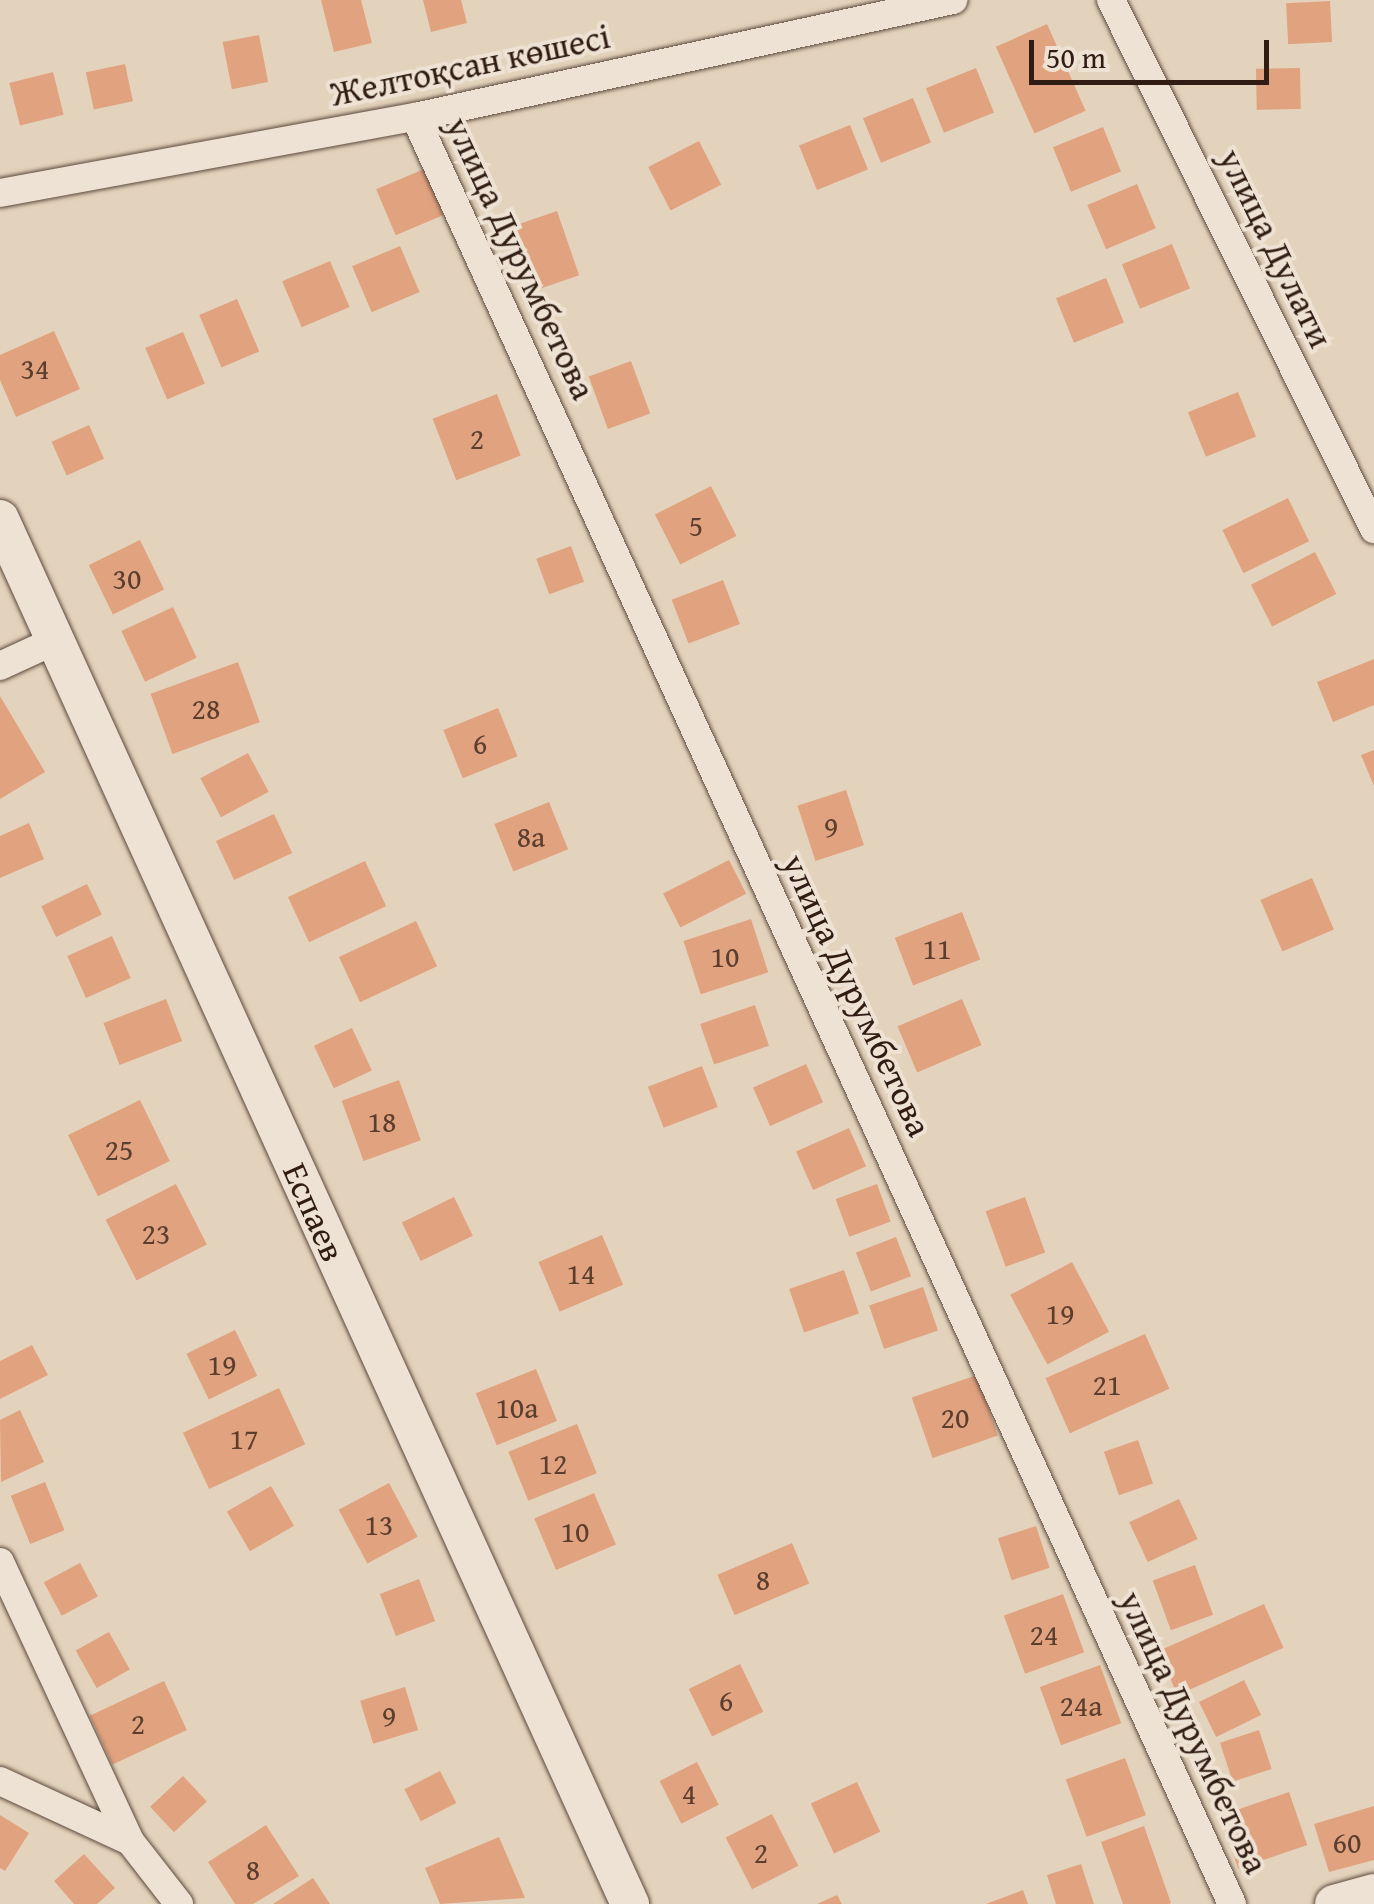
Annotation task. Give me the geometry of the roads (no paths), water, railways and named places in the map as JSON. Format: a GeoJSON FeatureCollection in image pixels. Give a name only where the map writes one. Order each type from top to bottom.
{"type":"FeatureCollection","features":[{"type":"Feature","properties":{"kind":"street","name":"Желтоқсан көшесі"},"geometry":{"type":"LineString","coordinates":[[0,193],[415,117],[953,0]]}},
{"type":"Feature","properties":{"kind":"street","name":"улица Дулати"},"geometry":{"type":"LineString","coordinates":[[1111,0],[1374,529]]}},
{"type":"Feature","properties":{"kind":"street","name":"улица Дурумбетова"},"geometry":{"type":"LineString","coordinates":[[415,117],[1232,1904]]}},
{"type":"Feature","properties":{"kind":"street","name":"Еспаев"},"geometry":{"type":"LineString","coordinates":[[0,518],[630,1904]]}},
{"type":"Feature","properties":{"kind":"street"},"geometry":{"type":"LineString","coordinates":[[0,666],[54,640]]}},
{"type":"Feature","properties":{"kind":"street"},"geometry":{"type":"LineString","coordinates":[[0,1562],[130,1841],[180,1904]]}},
{"type":"Feature","properties":{"kind":"street"},"geometry":{"type":"LineString","coordinates":[[0,1781],[130,1841]]}},
{"type":"Feature","properties":{"kind":"street"},"geometry":{"type":"LineString","coordinates":[[1334,1904],[1374,1893]]}}]}
